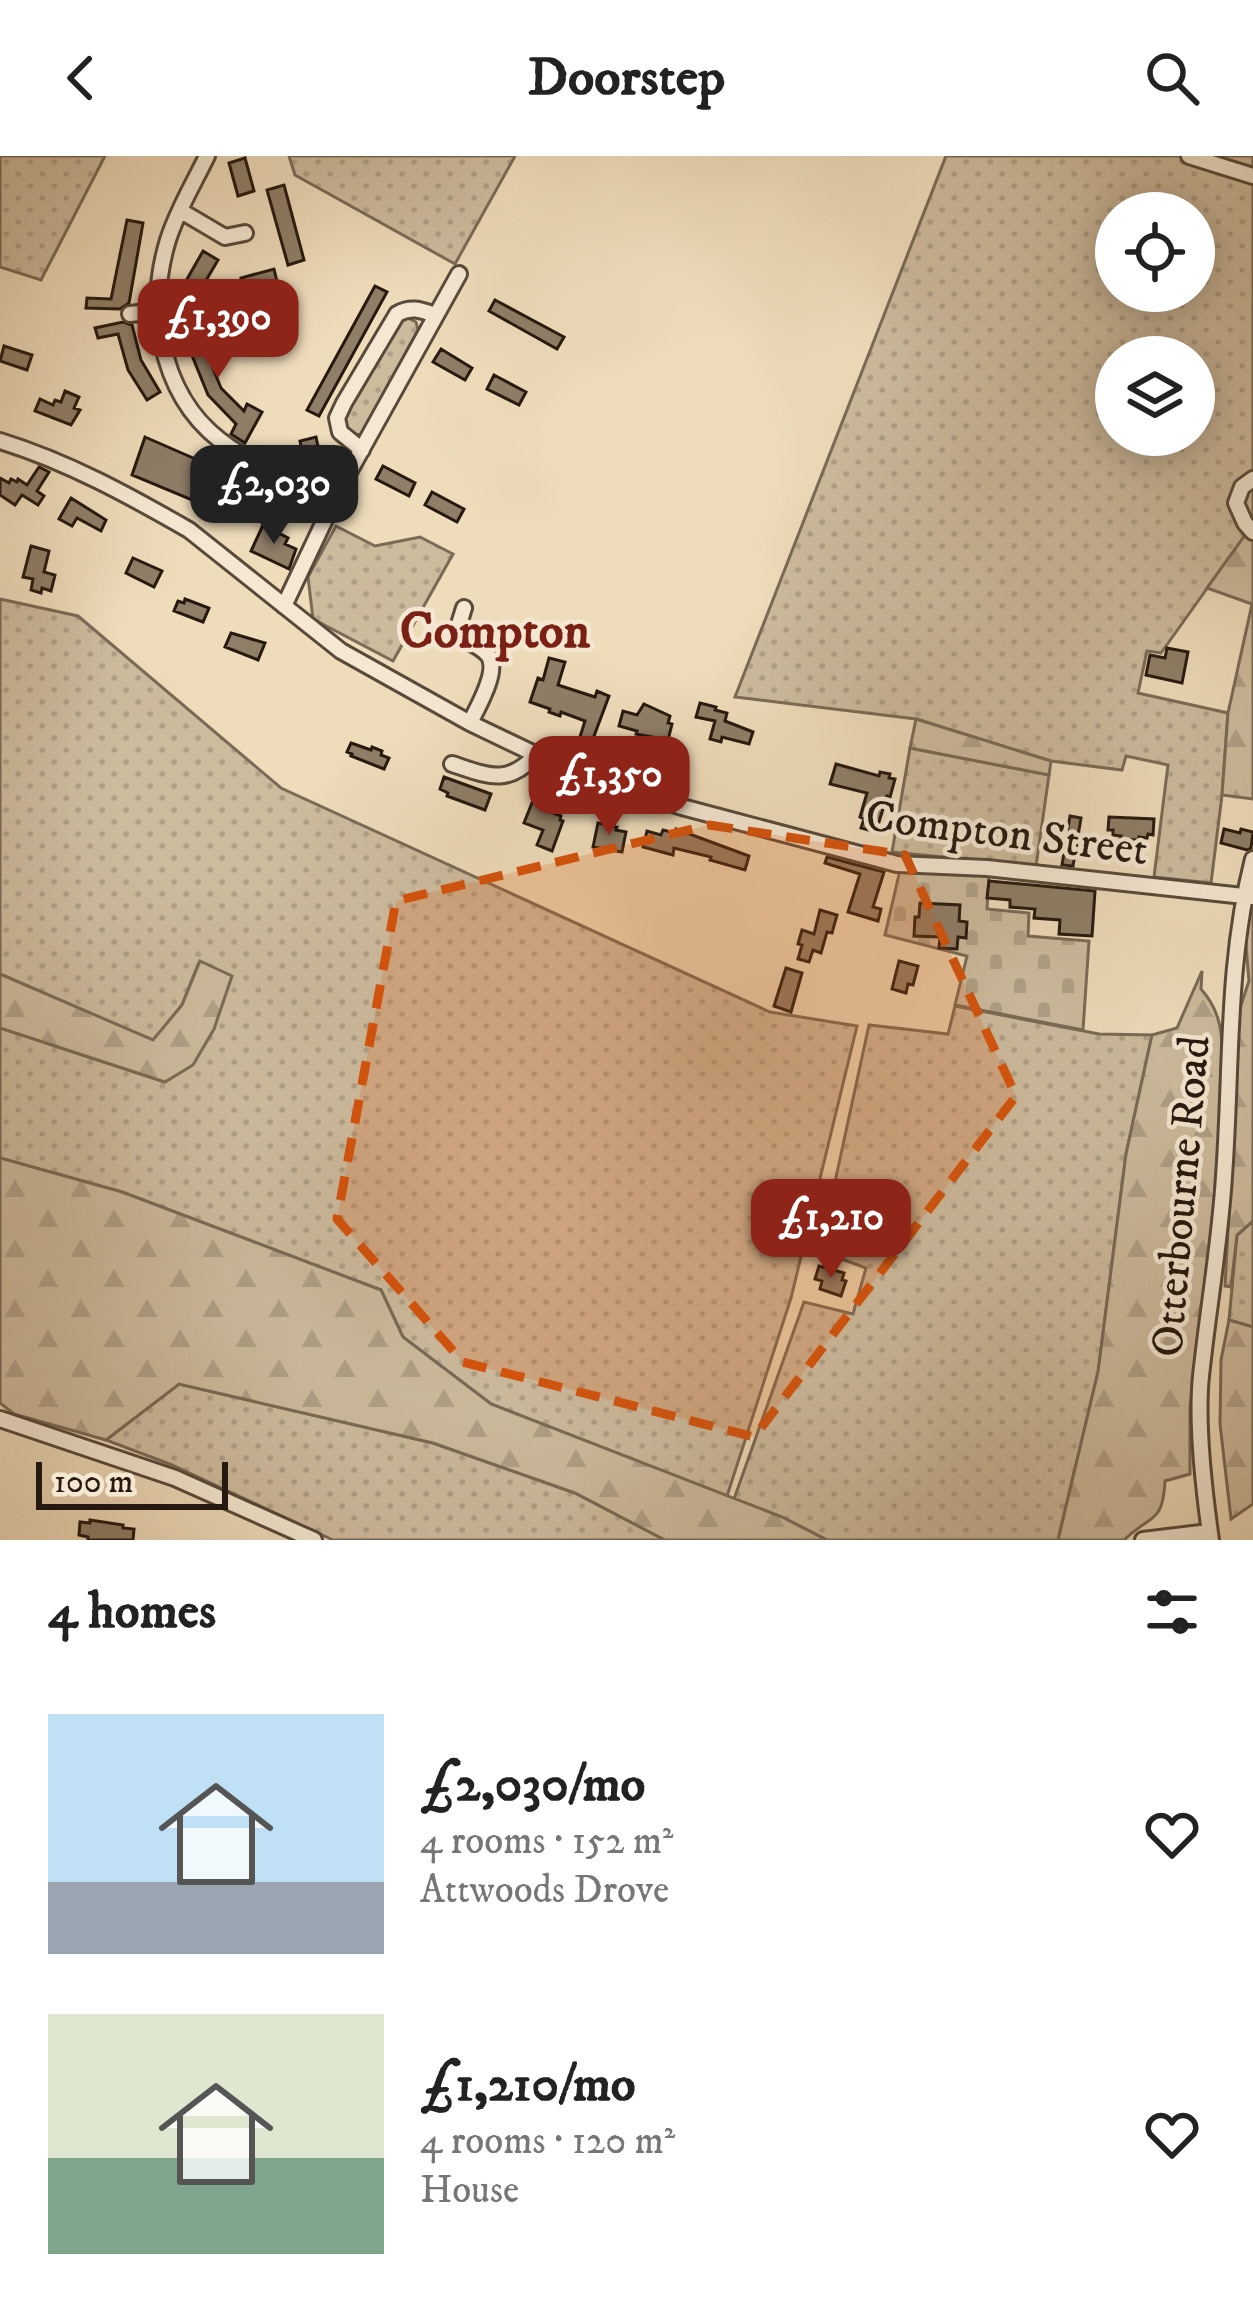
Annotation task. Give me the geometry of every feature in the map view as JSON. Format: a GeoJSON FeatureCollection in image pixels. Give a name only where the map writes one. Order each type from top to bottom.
{"type":"FeatureCollection","features":[{"type":"Feature","properties":{"kind":"street"},"geometry":{"type":"LineString","coordinates":[[207,156],[164,253],[159,281],[158,311],[173,383],[189,412],[220,442],[251,461],[338,492]]}},
{"type":"Feature","properties":{"kind":"street"},"geometry":{"type":"LineString","coordinates":[[1189,156],[1253,176]]}},
{"type":"Feature","properties":{"kind":"street"},"geometry":{"type":"LineString","coordinates":[[181,211],[226,236],[245,233]]}},
{"type":"Feature","properties":{"kind":"street"},"geometry":{"type":"LineString","coordinates":[[284,606],[338,492],[459,274]]}},
{"type":"Feature","properties":{"kind":"street"},"geometry":{"type":"LineString","coordinates":[[362,450],[340,432],[337,418],[344,404],[397,314],[418,309],[435,315]]}},
{"type":"Feature","properties":{"kind":"street"},"geometry":{"type":"LineString","coordinates":[[130,314],[158,311]]}},
{"type":"Feature","properties":{"kind":"street","name":"Compton Street"},"geometry":{"type":"LineString","coordinates":[[0,441],[77,468],[172,520],[340,651],[470,723],[564,768],[682,807],[897,864],[987,868],[1248,896]]}},
{"type":"Feature","properties":{"kind":"street"},"geometry":{"type":"LineString","coordinates":[[1253,479],[1242,487],[1236,503],[1253,532]]}},
{"type":"Feature","properties":{"kind":"street"},"geometry":{"type":"LineString","coordinates":[[464,608],[462,637],[485,652],[491,665],[490,679],[470,723]]}},
{"type":"Feature","properties":{"kind":"street"},"geometry":{"type":"LineString","coordinates":[[452,764],[488,776],[508,776],[536,755]]}},
{"type":"Feature","properties":{"kind":"street","name":"Otterbourne Road"},"geometry":{"type":"LineString","coordinates":[[1210,1536],[1201,1377],[1225,1172],[1232,976],[1253,859]]}},
{"type":"Feature","properties":{"kind":"street"},"geometry":{"type":"LineString","coordinates":[[0,1419],[175,1478],[314,1540]]}},
{"type":"Feature","properties":{"kind":"street"},"geometry":{"type":"LineString","coordinates":[[1143,1540],[1210,1536]]}},
{"type":"Feature","properties":{"kind":"highlighted area"},"geometry":{"type":"Polygon","coordinates":[[[709,825],[905,855],[1016,1096],[754,1437],[463,1362],[337,1219],[396,901],[709,825]]]}},
{"type":"Feature","properties":{"kind":"green space"},"geometry":{"type":"Polygon","coordinates":[[[0,156],[105,156],[41,280],[0,267],[0,156]]]}},
{"type":"Feature","properties":{"kind":"green space"},"geometry":{"type":"Polygon","coordinates":[[[289,156],[515,156],[455,264],[295,175],[289,156]]]}},
{"type":"Feature","properties":{"kind":"green space"},"geometry":{"type":"Polygon","coordinates":[[[946,156],[1253,156],[1253,524],[1161,653],[1147,651],[1138,693],[1228,713],[1211,883],[1154,877],[1168,765],[1126,756],[1122,770],[1051,761],[916,719],[735,697],[946,156]]]}},
{"type":"Feature","properties":{"kind":"green space"},"geometry":{"type":"Polygon","coordinates":[[[399,319],[416,322],[418,330],[361,435],[347,433],[343,421],[399,319]]]}},
{"type":"Feature","properties":{"kind":"green space"},"geometry":{"type":"Polygon","coordinates":[[[1253,524],[1253,799],[1222,795],[1228,713],[1252,604],[1207,588],[1253,524]]]}},
{"type":"Feature","properties":{"kind":"green space"},"geometry":{"type":"Polygon","coordinates":[[[336,526],[375,546],[420,537],[453,554],[393,661],[313,619],[308,577],[336,526]]]}},
{"type":"Feature","properties":{"kind":"green space"},"geometry":{"type":"Polygon","coordinates":[[[0,599],[78,616],[281,788],[770,1012],[857,1026],[791,1298],[727,1496],[491,1404],[403,1337],[381,1290],[122,1192],[0,1158],[0,1028],[165,1082],[199,962],[182,1005],[153,1041],[0,974],[0,599]]]}},
{"type":"Feature","properties":{"kind":"green space"},"geometry":{"type":"Polygon","coordinates":[[[916,719],[1051,761],[1049,775],[910,748],[916,719]]]}},
{"type":"Feature","properties":{"kind":"green space"},"geometry":{"type":"Polygon","coordinates":[[[910,748],[1049,775],[1036,866],[892,852],[910,748]]]}},
{"type":"Feature","properties":{"kind":"green space"},"geometry":{"type":"Polygon","coordinates":[[[900,870],[989,875],[987,909],[1029,913],[1028,936],[1089,941],[1083,1030],[955,1005],[967,956],[885,935],[900,870]]]}},
{"type":"Feature","properties":{"kind":"green space"},"geometry":{"type":"Polygon","coordinates":[[[1253,907],[1253,1221],[1237,1235],[1231,1287],[1225,1286],[1230,1191],[1217,1189],[1190,1407],[1190,1474],[1165,1481],[1158,1512],[1124,1540],[1058,1540],[1098,1372],[1126,1154],[1152,1035],[1177,1028],[1202,971],[1201,989],[1218,1017],[1222,1050],[1237,1050],[1240,1008],[1249,981],[1245,934],[1253,907]]]}},
{"type":"Feature","properties":{"kind":"green space"},"geometry":{"type":"Polygon","coordinates":[[[200,961],[232,976],[214,1029],[193,1065],[165,1082],[0,1028],[0,974],[153,1040],[182,1005],[200,961]]]}},
{"type":"Feature","properties":{"kind":"green space"},"geometry":{"type":"Polygon","coordinates":[[[955,1006],[1099,1034],[1152,1035],[1126,1154],[1098,1372],[1058,1540],[827,1540],[734,1499],[804,1302],[853,1314],[866,1268],[820,1251],[869,1025],[948,1034],[955,1006]]]}},
{"type":"Feature","properties":{"kind":"green space"},"geometry":{"type":"Polygon","coordinates":[[[0,1158],[122,1192],[381,1290],[403,1337],[491,1404],[782,1517],[827,1540],[665,1540],[575,1493],[433,1443],[179,1384],[106,1440],[14,1414],[0,1403],[0,1158]]]}},
{"type":"Feature","properties":{"kind":"green space"},"geometry":{"type":"Polygon","coordinates":[[[1253,1221],[1253,1327],[1229,1320],[1237,1235],[1253,1221]]]}},
{"type":"Feature","properties":{"kind":"green space"},"geometry":{"type":"Polygon","coordinates":[[[1229,1320],[1253,1327],[1253,1504],[1231,1519],[1220,1424],[1221,1360],[1229,1320]]]}},
{"type":"Feature","properties":{"kind":"green space"},"geometry":{"type":"Polygon","coordinates":[[[179,1384],[433,1443],[575,1493],[665,1540],[333,1540],[172,1465],[106,1440],[179,1384]]]}},
{"type":"Feature","properties":{"kind":"building"},"geometry":{"type":"Polygon","coordinates":[[[245,158],[254,191],[238,196],[229,163],[245,158]]]}},
{"type":"Feature","properties":{"kind":"building"},"geometry":{"type":"Polygon","coordinates":[[[284,185],[304,260],[288,265],[267,190],[284,185]]]}},
{"type":"Feature","properties":{"kind":"building"},"geometry":{"type":"Polygon","coordinates":[[[127,220],[143,223],[129,303],[120,309],[86,308],[87,298],[111,299],[127,220]]]}},
{"type":"Feature","properties":{"kind":"building"},"geometry":{"type":"Polygon","coordinates":[[[203,251],[218,260],[201,289],[186,281],[203,251]]]}},
{"type":"Feature","properties":{"kind":"building"},"geometry":{"type":"Polygon","coordinates":[[[274,269],[278,286],[245,295],[241,278],[274,269]]]}},
{"type":"Feature","properties":{"kind":"building"},"geometry":{"type":"Polygon","coordinates":[[[375,286],[387,292],[319,416],[307,410],[375,286]]]}},
{"type":"Feature","properties":{"kind":"building"},"geometry":{"type":"Polygon","coordinates":[[[495,300],[564,337],[557,349],[489,311],[495,300]]]}},
{"type":"Feature","properties":{"kind":"building"},"geometry":{"type":"Polygon","coordinates":[[[198,303],[203,328],[197,329],[221,388],[244,411],[247,404],[262,412],[245,443],[231,434],[236,424],[208,395],[189,348],[185,305],[198,303]]]}},
{"type":"Feature","properties":{"kind":"building"},"geometry":{"type":"Polygon","coordinates":[[[123,322],[132,325],[141,360],[160,392],[147,400],[128,370],[118,334],[98,338],[95,328],[123,322]]]}},
{"type":"Feature","properties":{"kind":"building"},"geometry":{"type":"Polygon","coordinates":[[[4,346],[32,355],[27,370],[0,361],[4,346]]]}},
{"type":"Feature","properties":{"kind":"building"},"geometry":{"type":"Polygon","coordinates":[[[441,349],[472,368],[465,380],[433,362],[441,349]]]}},
{"type":"Feature","properties":{"kind":"building"},"geometry":{"type":"Polygon","coordinates":[[[494,375],[526,392],[519,405],[487,389],[494,375]]]}},
{"type":"Feature","properties":{"kind":"building"},"geometry":{"type":"Polygon","coordinates":[[[65,391],[79,397],[74,408],[80,410],[71,425],[35,411],[40,399],[53,405],[55,400],[61,402],[65,391]]]}},
{"type":"Feature","properties":{"kind":"building"},"geometry":{"type":"Polygon","coordinates":[[[145,437],[209,465],[200,486],[244,505],[240,514],[235,512],[233,517],[132,475],[145,437]]]}},
{"type":"Feature","properties":{"kind":"building"},"geometry":{"type":"Polygon","coordinates":[[[316,437],[322,465],[306,469],[300,441],[316,437]]]}},
{"type":"Feature","properties":{"kind":"building"},"geometry":{"type":"Polygon","coordinates":[[[383,466],[415,483],[409,496],[376,479],[383,466]]]}},
{"type":"Feature","properties":{"kind":"building"},"geometry":{"type":"Polygon","coordinates":[[[39,467],[49,472],[37,491],[44,496],[38,505],[22,495],[15,505],[0,495],[0,478],[27,485],[39,467]]]}},
{"type":"Feature","properties":{"kind":"building"},"geometry":{"type":"Polygon","coordinates":[[[432,492],[464,509],[457,522],[425,505],[432,492]]]}},
{"type":"Feature","properties":{"kind":"building"},"geometry":{"type":"Polygon","coordinates":[[[71,498],[106,520],[101,531],[77,518],[72,526],[59,519],[71,498]]]}},
{"type":"Feature","properties":{"kind":"building"},"geometry":{"type":"Polygon","coordinates":[[[263,525],[288,538],[285,544],[296,549],[289,569],[251,551],[263,525]]]}},
{"type":"Feature","properties":{"kind":"building"},"geometry":{"type":"Polygon","coordinates":[[[31,546],[49,551],[44,572],[55,575],[51,591],[31,590],[33,579],[23,577],[31,546]]]}},
{"type":"Feature","properties":{"kind":"building"},"geometry":{"type":"Polygon","coordinates":[[[133,558],[162,571],[154,587],[126,573],[133,558]]]}},
{"type":"Feature","properties":{"kind":"building"},"geometry":{"type":"Polygon","coordinates":[[[178,601],[209,608],[203,622],[174,611],[178,601]]]}},
{"type":"Feature","properties":{"kind":"building"},"geometry":{"type":"Polygon","coordinates":[[[231,633],[265,643],[258,660],[225,647],[231,633]]]}},
{"type":"Feature","properties":{"kind":"building"},"geometry":{"type":"Polygon","coordinates":[[[1167,648],[1188,652],[1182,683],[1146,675],[1150,655],[1165,658],[1167,648]]]}},
{"type":"Feature","properties":{"kind":"building"},"geometry":{"type":"Polygon","coordinates":[[[549,658],[565,662],[558,685],[595,697],[597,691],[609,696],[591,744],[579,740],[585,721],[530,702],[549,658]]]}},
{"type":"Feature","properties":{"kind":"building"},"geometry":{"type":"Polygon","coordinates":[[[700,703],[727,713],[725,721],[753,732],[749,744],[710,739],[715,721],[696,717],[700,703]]]}},
{"type":"Feature","properties":{"kind":"building"},"geometry":{"type":"Polygon","coordinates":[[[644,704],[670,716],[668,740],[619,726],[623,711],[637,715],[644,704]]]}},
{"type":"Feature","properties":{"kind":"building"},"geometry":{"type":"Polygon","coordinates":[[[351,743],[382,751],[389,758],[384,769],[351,756],[347,752],[351,743]]]}},
{"type":"Feature","properties":{"kind":"building"},"geometry":{"type":"Polygon","coordinates":[[[836,764],[879,776],[880,772],[890,774],[895,779],[872,831],[861,828],[867,793],[830,784],[836,764]]]}},
{"type":"Feature","properties":{"kind":"building"},"geometry":{"type":"Polygon","coordinates":[[[444,777],[491,794],[485,810],[447,796],[440,789],[444,777]]]}},
{"type":"Feature","properties":{"kind":"building"},"geometry":{"type":"Polygon","coordinates":[[[534,798],[548,803],[546,810],[563,821],[552,851],[537,845],[543,830],[524,823],[534,798]]]}},
{"type":"Feature","properties":{"kind":"building"},"geometry":{"type":"Polygon","coordinates":[[[1070,816],[1081,818],[1073,866],[1062,865],[1070,816]]]}},
{"type":"Feature","properties":{"kind":"building"},"geometry":{"type":"Polygon","coordinates":[[[1109,817],[1154,819],[1153,835],[1120,839],[1108,830],[1109,817]]]}},
{"type":"Feature","properties":{"kind":"building"},"geometry":{"type":"Polygon","coordinates":[[[598,823],[626,832],[622,852],[593,847],[598,823]]]}},
{"type":"Feature","properties":{"kind":"building"},"geometry":{"type":"Polygon","coordinates":[[[676,829],[749,856],[745,870],[674,848],[673,855],[643,847],[647,831],[661,835],[663,830],[675,833],[676,829]]]}},
{"type":"Feature","properties":{"kind":"building"},"geometry":{"type":"Polygon","coordinates":[[[1224,829],[1253,832],[1251,848],[1221,843],[1224,829]]]}},
{"type":"Feature","properties":{"kind":"building"},"geometry":{"type":"Polygon","coordinates":[[[827,857],[884,872],[873,907],[881,909],[878,921],[848,912],[860,874],[825,863],[827,857]]]}},
{"type":"Feature","properties":{"kind":"building"},"geometry":{"type":"Polygon","coordinates":[[[989,881],[1095,891],[1092,936],[1059,934],[1060,920],[1034,918],[1035,909],[1010,907],[1010,900],[987,898],[989,881]]]}},
{"type":"Feature","properties":{"kind":"building"},"geometry":{"type":"Polygon","coordinates":[[[920,903],[960,905],[959,921],[967,922],[966,938],[958,937],[957,949],[939,948],[940,937],[914,936],[920,903]]]}},
{"type":"Feature","properties":{"kind":"building"},"geometry":{"type":"Polygon","coordinates":[[[820,910],[837,915],[832,933],[827,932],[821,953],[813,950],[809,962],[798,959],[802,930],[814,934],[820,910]]]}},
{"type":"Feature","properties":{"kind":"building"},"geometry":{"type":"Polygon","coordinates":[[[899,961],[918,966],[906,993],[892,989],[899,961]]]}},
{"type":"Feature","properties":{"kind":"building"},"geometry":{"type":"Polygon","coordinates":[[[786,968],[802,973],[791,1012],[774,1006],[786,968]]]}},
{"type":"Feature","properties":{"kind":"building"},"geometry":{"type":"Polygon","coordinates":[[[819,1266],[844,1273],[841,1296],[820,1289],[822,1281],[815,1279],[819,1266]]]}},
{"type":"Feature","properties":{"kind":"building"},"geometry":{"type":"Polygon","coordinates":[[[80,1522],[134,1529],[133,1540],[88,1540],[79,1535],[80,1522]]]}},
{"type":"Feature","properties":{"kind":"district","name":"Compton"},"geometry":{"type":"Point","coordinates":[495,629]}}]}
